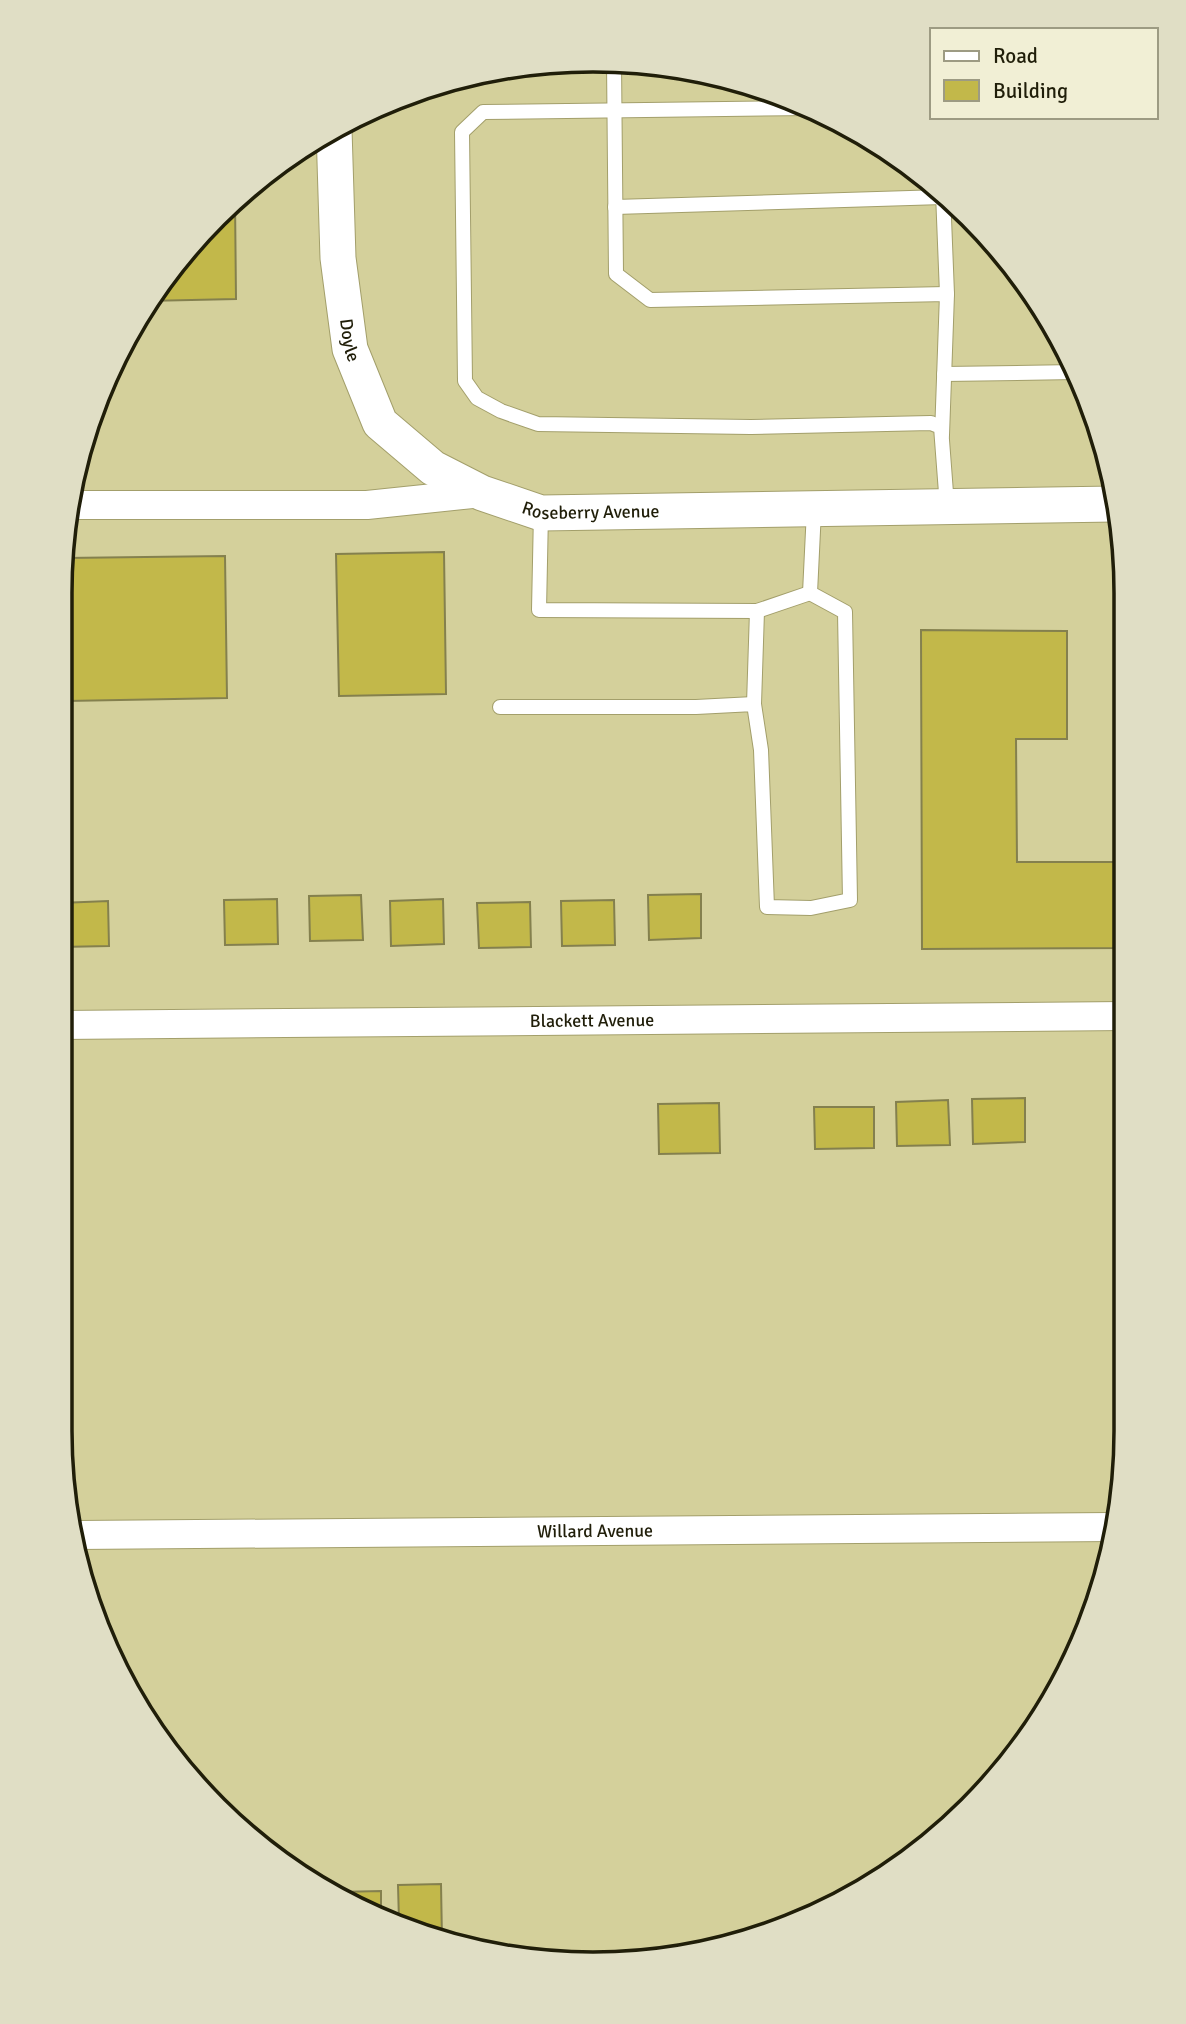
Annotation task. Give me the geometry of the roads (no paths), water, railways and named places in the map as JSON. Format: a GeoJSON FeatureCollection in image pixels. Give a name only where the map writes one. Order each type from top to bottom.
{"type":"FeatureCollection","features":[{"type":"Feature","properties":{"kind":"street","name":"Doyle"},"geometry":{"type":"LineString","coordinates":[[334,141],[338,258],[350,349],[380,423],[433,468],[482,492]]}},
{"type":"Feature","properties":{"kind":"street","name":"Roseberry Avenue"},"geometry":{"type":"LineString","coordinates":[[80,505],[367,505],[482,492],[541,513],[1106,504]]}},
{"type":"Feature","properties":{"kind":"street","name":"Blackett Avenue"},"geometry":{"type":"LineString","coordinates":[[72,1025],[1114,1016]]}},
{"type":"Feature","properties":{"kind":"street","name":"Willard Avenue"},"geometry":{"type":"LineString","coordinates":[[82,1535],[1105,1527]]}},
{"type":"Feature","properties":{"kind":"lane"},"geometry":{"type":"LineString","coordinates":[[614,73],[612,110],[617,274],[650,300],[947,294]]}},
{"type":"Feature","properties":{"kind":"lane"},"geometry":{"type":"LineString","coordinates":[[785,108],[483,112],[462,132],[465,381],[477,398],[501,411],[538,424],[751,427],[931,423],[941,427],[947,506]]}},
{"type":"Feature","properties":{"kind":"lane"},"geometry":{"type":"LineString","coordinates":[[615,207],[930,195]]}},
{"type":"Feature","properties":{"kind":"lane"},"geometry":{"type":"LineString","coordinates":[[942,439],[947,294],[943,207]]}},
{"type":"Feature","properties":{"kind":"lane"},"geometry":{"type":"LineString","coordinates":[[944,374],[1065,372]]}},
{"type":"Feature","properties":{"kind":"lane"},"geometry":{"type":"LineString","coordinates":[[810,593],[814,508]]}},
{"type":"Feature","properties":{"kind":"lane"},"geometry":{"type":"LineString","coordinates":[[541,513],[539,610],[757,611],[810,593],[845,612],[850,900],[811,908],[767,907],[761,750],[754,704],[757,611]]}},
{"type":"Feature","properties":{"kind":"lane"},"geometry":{"type":"LineString","coordinates":[[500,707],[696,707],[754,704]]}}]}
